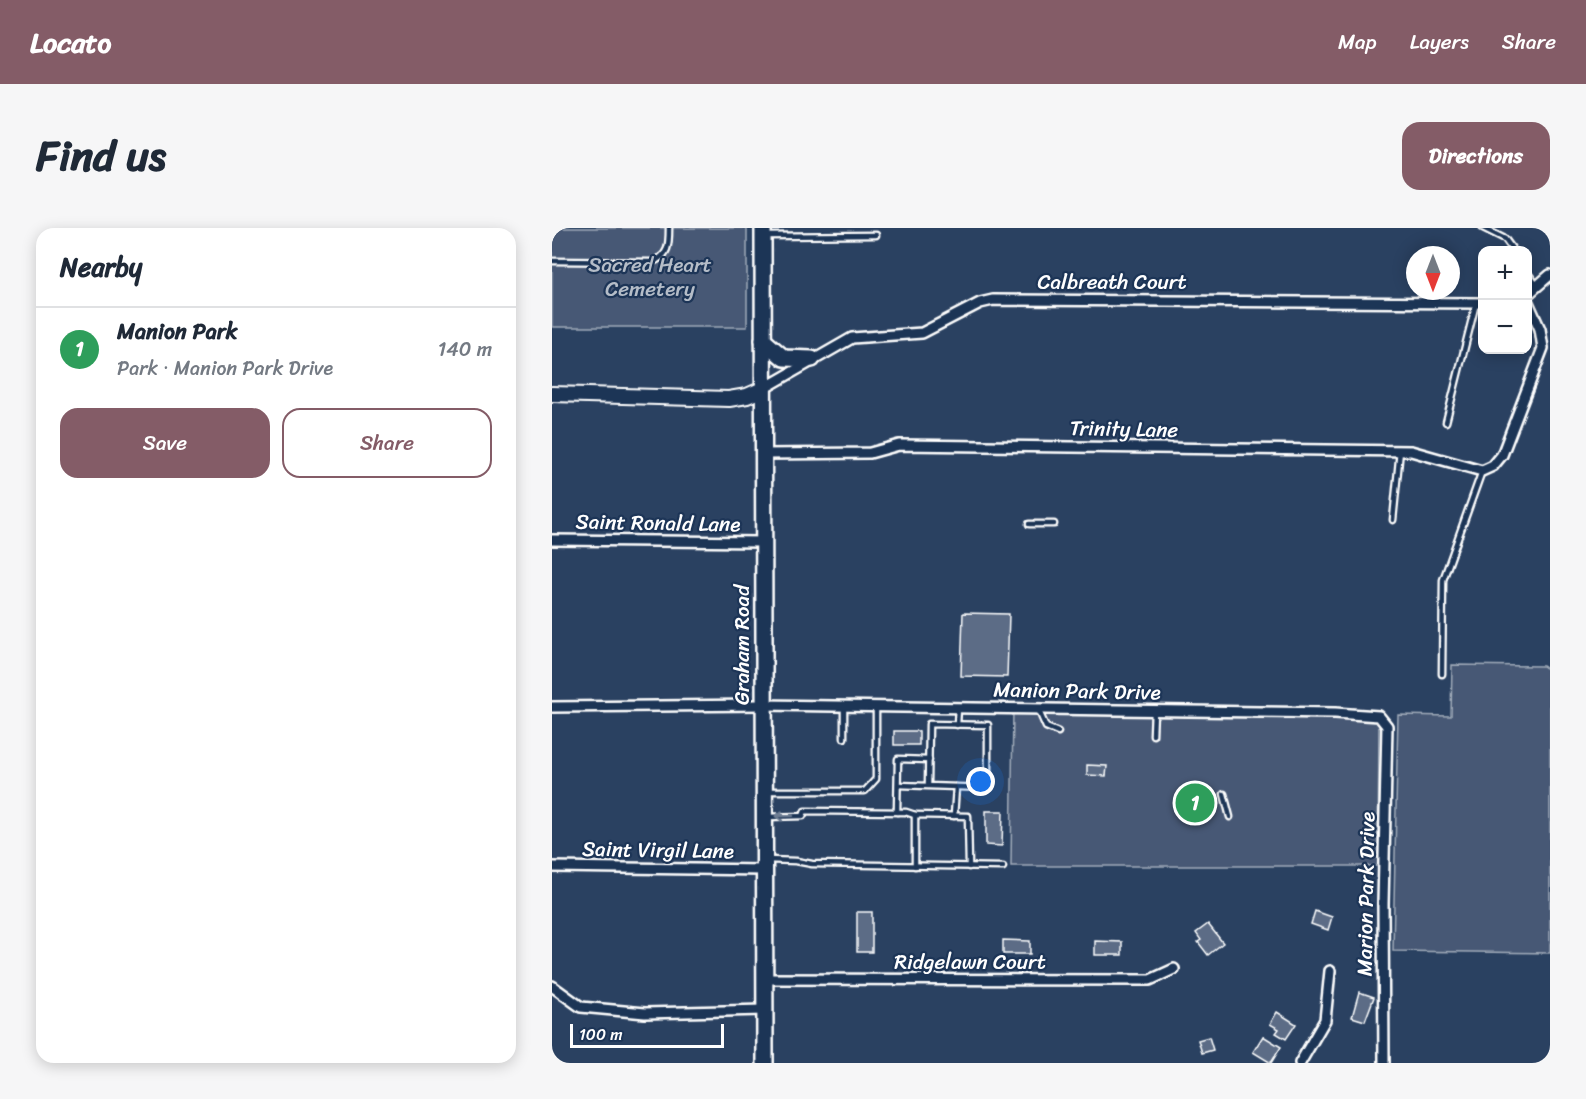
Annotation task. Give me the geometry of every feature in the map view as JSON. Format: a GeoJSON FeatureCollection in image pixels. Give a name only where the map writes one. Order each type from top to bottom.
{"type":"FeatureCollection","features":[{"type":"Feature","properties":{"kind":"main road","name":"Graham Road"},"geometry":{"type":"LineString","coordinates":[[763,232],[765,1063]]}},
{"type":"Feature","properties":{"kind":"main road"},"geometry":{"type":"LineString","coordinates":[[764,340],[784,358],[812,359]]}},
{"type":"Feature","properties":{"kind":"street"},"geometry":{"type":"LineString","coordinates":[[1532,292],[1550,275]]}},
{"type":"Feature","properties":{"kind":"street","name":"Calbreath Court"},"geometry":{"type":"LineString","coordinates":[[763,389],[852,338],[931,330],[980,303],[993,300],[1478,303]]}},
{"type":"Feature","properties":{"kind":"street"},"geometry":{"type":"LineString","coordinates":[[1482,471],[1493,466],[1502,455],[1547,349],[1532,311]]}},
{"type":"Feature","properties":{"kind":"street"},"geometry":{"type":"LineString","coordinates":[[552,394],[729,399],[747,396],[763,389]]}},
{"type":"Feature","properties":{"kind":"street","name":"Trinity Lane"},"geometry":{"type":"LineString","coordinates":[[765,454],[870,453],[899,445],[1400,450],[1482,471]]}},
{"type":"Feature","properties":{"kind":"street","name":"Saint Ronald Lane"},"geometry":{"type":"LineString","coordinates":[[552,540],[764,542]]}},
{"type":"Feature","properties":{"kind":"street","name":"Manion Park Drive"},"geometry":{"type":"LineString","coordinates":[[552,707],[763,705],[1335,713],[1379,716],[1387,726]]}},
{"type":"Feature","properties":{"kind":"street","name":"Marion Park Drive"},"geometry":{"type":"LineString","coordinates":[[1384,1063],[1383,904],[1387,726]]}},
{"type":"Feature","properties":{"kind":"street","name":"Saint Virgil Lane"},"geometry":{"type":"LineString","coordinates":[[552,867],[764,865]]}},
{"type":"Feature","properties":{"kind":"street","name":"Ridgelawn Court"},"geometry":{"type":"LineString","coordinates":[[764,979],[1150,980],[1174,969]]}},
{"type":"Feature","properties":{"kind":"street"},"geometry":{"type":"LineString","coordinates":[[1300,1063],[1325,1020],[1330,971]]}},
{"type":"Feature","properties":{"kind":"street"},"geometry":{"type":"LineString","coordinates":[[552,986],[581,1007],[645,1013],[764,1010]]}},
{"type":"Feature","properties":{"kind":"lane"},"geometry":{"type":"LineString","coordinates":[[552,261],[652,262],[661,259],[669,248],[669,228]]}},
{"type":"Feature","properties":{"kind":"lane"},"geometry":{"type":"LineString","coordinates":[[1483,228],[1505,239],[1510,246]]}},
{"type":"Feature","properties":{"kind":"lane"},"geometry":{"type":"LineString","coordinates":[[763,232],[876,235]]}},
{"type":"Feature","properties":{"kind":"lane"},"geometry":{"type":"LineString","coordinates":[[1532,279],[1538,288]]}},
{"type":"Feature","properties":{"kind":"lane"},"geometry":{"type":"LineString","coordinates":[[1446,422],[1478,307]]}},
{"type":"Feature","properties":{"kind":"lane"},"geometry":{"type":"LineString","coordinates":[[1394,520],[1400,450]]}},
{"type":"Feature","properties":{"kind":"lane"},"geometry":{"type":"LineString","coordinates":[[1442,674],[1443,580],[1482,471]]}},
{"type":"Feature","properties":{"kind":"lane"},"geometry":{"type":"LineString","coordinates":[[1029,524],[1054,524]]}},
{"type":"Feature","properties":{"kind":"lane"},"geometry":{"type":"LineString","coordinates":[[844,706],[844,738]]}},
{"type":"Feature","properties":{"kind":"lane"},"geometry":{"type":"LineString","coordinates":[[764,791],[865,791],[876,779],[876,706]]}},
{"type":"Feature","properties":{"kind":"lane"},"geometry":{"type":"LineString","coordinates":[[957,725],[958,707]]}},
{"type":"Feature","properties":{"kind":"lane"},"geometry":{"type":"LineString","coordinates":[[1038,709],[1046,727],[1058,732]]}},
{"type":"Feature","properties":{"kind":"lane"},"geometry":{"type":"LineString","coordinates":[[1153,735],[1154,710]]}},
{"type":"Feature","properties":{"kind":"lane"},"geometry":{"type":"LineString","coordinates":[[898,785],[956,787],[988,788],[988,725],[929,724],[928,786]]}},
{"type":"Feature","properties":{"kind":"lane"},"geometry":{"type":"LineString","coordinates":[[897,812],[898,759],[929,760]]}},
{"type":"Feature","properties":{"kind":"lane"},"geometry":{"type":"LineString","coordinates":[[954,816],[956,787]]}},
{"type":"Feature","properties":{"kind":"lane"},"geometry":{"type":"LineString","coordinates":[[1224,794],[1230,817]]}},
{"type":"Feature","properties":{"kind":"lane"},"geometry":{"type":"LineString","coordinates":[[764,817],[803,816],[805,811],[897,812],[915,815],[968,816],[969,867]]}},
{"type":"Feature","properties":{"kind":"lane"},"geometry":{"type":"LineString","coordinates":[[915,815],[915,866]]}},
{"type":"Feature","properties":{"kind":"lane"},"geometry":{"type":"LineString","coordinates":[[764,865],[796,861],[812,864],[1003,867]]}},
{"type":"Feature","properties":{"kind":"green space","name":"Sacred Heart Cemetery"},"geometry":{"type":"Polygon","coordinates":[[[552,228],[747,228],[747,327],[552,327],[552,228]]]}},
{"type":"Feature","properties":{"kind":"green space"},"geometry":{"type":"Polygon","coordinates":[[[1452,665],[1543,666],[1550,671],[1550,953],[1393,951],[1398,715],[1451,716],[1452,665]]]}},
{"type":"Feature","properties":{"kind":"green space"},"geometry":{"type":"Polygon","coordinates":[[[1013,708],[1379,712],[1378,866],[1011,866],[1013,708]]]}},
{"type":"Feature","properties":{"kind":"building"},"geometry":{"type":"Polygon","coordinates":[[[963,613],[1009,614],[1007,677],[961,676],[963,613]]]}},
{"type":"Feature","properties":{"kind":"building"},"geometry":{"type":"Polygon","coordinates":[[[894,731],[919,731],[919,745],[894,745],[894,731]]]}},
{"type":"Feature","properties":{"kind":"building"},"geometry":{"type":"Polygon","coordinates":[[[1087,765],[1107,766],[1106,776],[1087,775],[1087,765]]]}},
{"type":"Feature","properties":{"kind":"building"},"geometry":{"type":"Polygon","coordinates":[[[986,811],[1003,811],[1002,846],[986,845],[986,811]]]}},
{"type":"Feature","properties":{"kind":"building"},"geometry":{"type":"Polygon","coordinates":[[[1315,911],[1332,917],[1328,930],[1311,924],[1315,911]]]}},
{"type":"Feature","properties":{"kind":"building"},"geometry":{"type":"Polygon","coordinates":[[[857,912],[872,912],[872,952],[857,952],[857,912]]]}},
{"type":"Feature","properties":{"kind":"building"},"geometry":{"type":"Polygon","coordinates":[[[1208,924],[1223,943],[1208,955],[1198,942],[1201,940],[1196,933],[1208,924]]]}},
{"type":"Feature","properties":{"kind":"building"},"geometry":{"type":"Polygon","coordinates":[[[1003,940],[1030,941],[1030,954],[1003,954],[1003,940]]]}},
{"type":"Feature","properties":{"kind":"building"},"geometry":{"type":"Polygon","coordinates":[[[1095,941],[1122,942],[1122,955],[1095,955],[1095,941]]]}},
{"type":"Feature","properties":{"kind":"building"},"geometry":{"type":"Polygon","coordinates":[[[1359,992],[1374,997],[1365,1021],[1352,1017],[1359,992]]]}},
{"type":"Feature","properties":{"kind":"building"},"geometry":{"type":"Polygon","coordinates":[[[1277,1012],[1296,1024],[1286,1039],[1276,1033],[1279,1029],[1270,1024],[1277,1012]]]}},
{"type":"Feature","properties":{"kind":"building"},"geometry":{"type":"Polygon","coordinates":[[[1263,1036],[1281,1047],[1271,1063],[1253,1052],[1263,1036]]]}},
{"type":"Feature","properties":{"kind":"building"},"geometry":{"type":"Polygon","coordinates":[[[1209,1037],[1213,1050],[1202,1053],[1198,1040],[1209,1037]]]}},
{"type":"Feature","properties":{"kind":"place","name":"Manion Park"},"geometry":{"type":"Point","coordinates":[1195,803]}}]}
